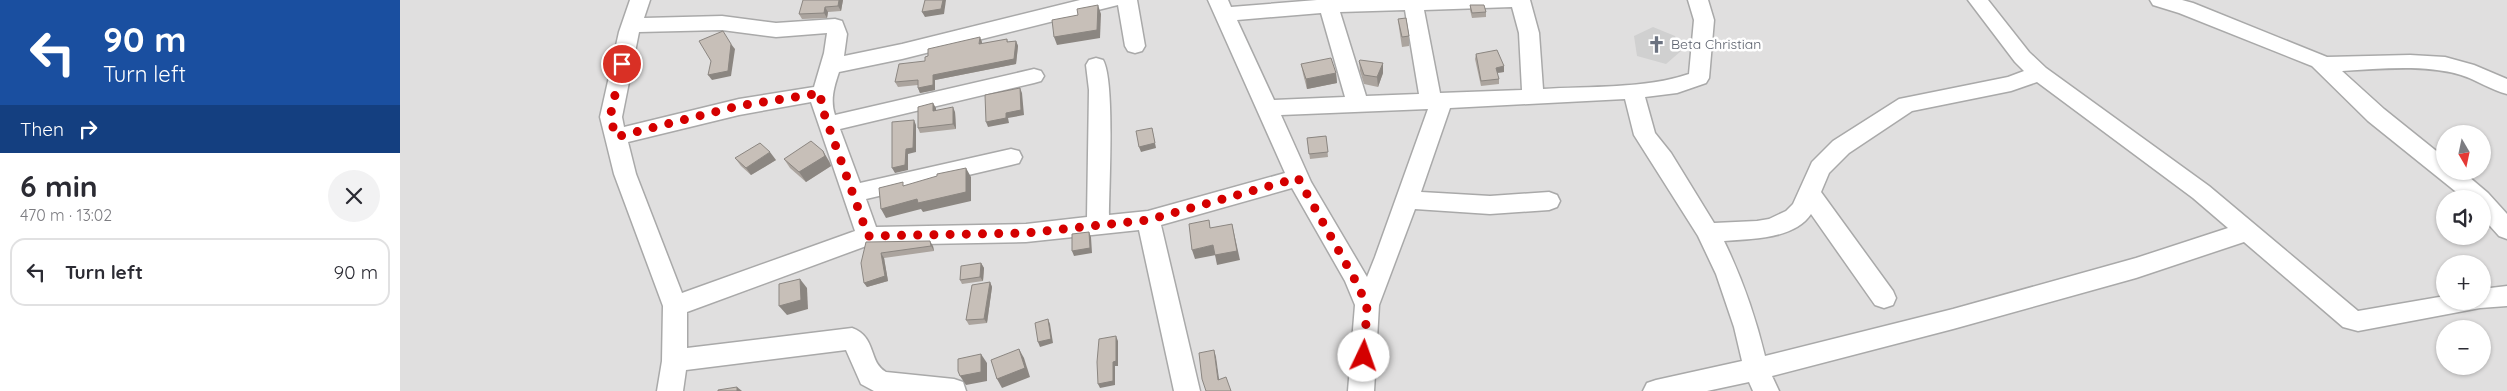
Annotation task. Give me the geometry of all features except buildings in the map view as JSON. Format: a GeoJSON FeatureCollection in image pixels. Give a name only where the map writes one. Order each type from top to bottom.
{"type":"FeatureCollection","features":[{"type":"Feature","properties":{"kind":"street"},"geometry":{"type":"LineString","coordinates":[[640,0],[631,25],[611,111],[625,174],[675,306],[674,360],[670,391]]}},
{"type":"Feature","properties":{"kind":"street"},"geometry":{"type":"LineString","coordinates":[[831,66],[887,57],[1060,10],[1112,0]]}},
{"type":"Feature","properties":{"kind":"street"},"geometry":{"type":"LineString","coordinates":[[1127,0],[1135,46]]}},
{"type":"Feature","properties":{"kind":"street"},"geometry":{"type":"LineString","coordinates":[[1367,305],[1298,178],[1221,7],[1520,0],[1529,33],[1533,97]]}},
{"type":"Feature","properties":{"kind":"street"},"geometry":{"type":"LineString","coordinates":[[1266,108],[1533,97],[1633,91],[1677,86],[1700,78],[1704,20],[1698,0]]}},
{"type":"Feature","properties":{"kind":"street"},"geometry":{"type":"LineString","coordinates":[[1978,0],[2022,57],[2039,73],[2201,192],[2352,320],[2358,321],[2436,307]]}},
{"type":"Feature","properties":{"kind":"street"},"geometry":{"type":"LineString","coordinates":[[2160,0],[2292,49],[2323,64],[2376,115],[2436,162]]}},
{"type":"Feature","properties":{"kind":"street"},"geometry":{"type":"LineString","coordinates":[[1362,391],[1367,305],[1387,257],[1436,100],[1407,2]]}},
{"type":"Feature","properties":{"kind":"street"},"geometry":{"type":"LineString","coordinates":[[1328,3],[1358,104]]}},
{"type":"Feature","properties":{"kind":"street"},"geometry":{"type":"LineString","coordinates":[[631,25],[722,23],[776,30],[835,26],[837,32],[831,66],[821,93],[821,105],[868,236]]}},
{"type":"Feature","properties":{"kind":"street"},"geometry":{"type":"LineString","coordinates":[[2323,64],[2423,62],[2462,68],[2507,87]]}},
{"type":"Feature","properties":{"kind":"street"},"geometry":{"type":"LineString","coordinates":[[1096,64],[1099,90],[1098,226]]}},
{"type":"Feature","properties":{"kind":"street"},"geometry":{"type":"LineString","coordinates":[[1708,232],[1773,227],[1794,218],[1802,210],[1820,168],[1841,147],[1906,104],[2012,84],[2039,73]]}},
{"type":"Feature","properties":{"kind":"street"},"geometry":{"type":"LineString","coordinates":[[829,124],[1034,76]]}},
{"type":"Feature","properties":{"kind":"street"},"geometry":{"type":"LineString","coordinates":[[1633,91],[1645,134],[1663,158],[1708,232],[1728,274],[1761,380]]}},
{"type":"Feature","properties":{"kind":"street"},"geometry":{"type":"LineString","coordinates":[[616,137],[738,106],[821,93]]}},
{"type":"Feature","properties":{"kind":"street"},"geometry":{"type":"LineString","coordinates":[[852,194],[1011,157]]}},
{"type":"Feature","properties":{"kind":"street"},"geometry":{"type":"LineString","coordinates":[[675,306],[868,236],[985,235],[1148,220],[1298,178]]}},
{"type":"Feature","properties":{"kind":"street"},"geometry":{"type":"LineString","coordinates":[[2458,180],[2470,190]]}},
{"type":"Feature","properties":{"kind":"street"},"geometry":{"type":"LineString","coordinates":[[1809,194],[1884,298]]}},
{"type":"Feature","properties":{"kind":"street"},"geometry":{"type":"LineString","coordinates":[[1406,200],[1490,205],[1549,201]]}},
{"type":"Feature","properties":{"kind":"street"},"geometry":{"type":"LineString","coordinates":[[2491,207],[2507,230]]}},
{"type":"Feature","properties":{"kind":"street"},"geometry":{"type":"LineString","coordinates":[[1148,220],[1187,391]]}},
{"type":"Feature","properties":{"kind":"street"},"geometry":{"type":"LineString","coordinates":[[1656,391],[1761,380],[1953,319],[2126,270],[2230,238],[2246,230]]}},
{"type":"Feature","properties":{"kind":"street"},"geometry":{"type":"LineString","coordinates":[[2491,299],[2507,296]]}},
{"type":"Feature","properties":{"kind":"street"},"geometry":{"type":"LineString","coordinates":[[674,360],[839,339],[852,339],[858,345],[870,376],[883,383],[954,390]]}},
{"type":"Feature","properties":{"kind":"shaded area"},"geometry":{"type":"Polygon","coordinates":[[[400,0],[2507,0],[2507,391],[400,391],[400,0]]]}},
{"type":"Feature","properties":{"kind":"shaded area","name":"Beta Christian"},"geometry":{"type":"Polygon","coordinates":[[[1653,27],[1675,36],[1681,51],[1666,64],[1637,56],[1634,36],[1653,27]]]}},
{"type":"Feature","properties":{"kind":"place","name":"Beta Christian"},"geometry":{"type":"Point","coordinates":[1657,44]}},
{"type":"Feature","properties":{"kind":"route"},"geometry":{"type":"LineString","coordinates":[[622,64],[610,117],[616,137],[738,106],[821,93],[821,105],[868,236],[1026,233],[1148,220],[1298,178],[1367,305],[1364,356]]}}]}
